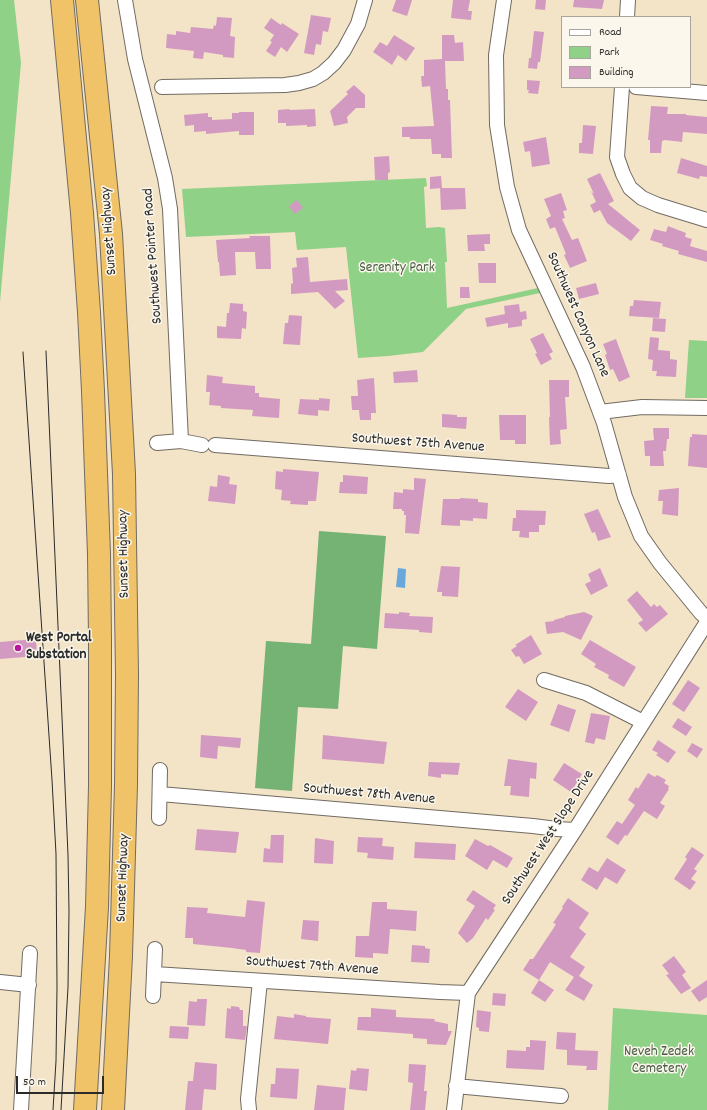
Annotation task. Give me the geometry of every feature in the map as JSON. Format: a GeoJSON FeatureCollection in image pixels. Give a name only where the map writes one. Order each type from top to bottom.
{"type":"FeatureCollection","features":[{"type":"Feature","properties":{"kind":"highway","name":"Sunset Highway"},"geometry":{"type":"LineString","coordinates":[[62,0],[82,213],[88,297],[99,554],[100,786],[96,907],[85,1110]]}},
{"type":"Feature","properties":{"kind":"highway","name":"Sunset Highway"},"geometry":{"type":"LineString","coordinates":[[87,0],[111,234],[124,474],[127,675],[126,793],[121,956],[113,1110]]}},
{"type":"Feature","properties":{"kind":"street","name":"Southwest Pointer Road"},"geometry":{"type":"LineString","coordinates":[[125,0],[134,59],[165,178],[170,209],[181,441]]}},
{"type":"Feature","properties":{"kind":"street"},"geometry":{"type":"LineString","coordinates":[[162,87],[285,85],[313,79],[323,73],[334,63],[344,50],[353,36],[365,0]]}},
{"type":"Feature","properties":{"kind":"street","name":"Southwest Canyon Lane"},"geometry":{"type":"LineString","coordinates":[[504,0],[496,55],[497,125],[506,187],[519,230],[583,367],[600,412],[624,497],[637,527],[646,544],[677,585],[707,618]]}},
{"type":"Feature","properties":{"kind":"street"},"geometry":{"type":"LineString","coordinates":[[627,16],[628,0]]}},
{"type":"Feature","properties":{"kind":"street"},"geometry":{"type":"LineString","coordinates":[[622,88],[617,157],[622,174],[630,188],[642,198],[658,205],[707,220]]}},
{"type":"Feature","properties":{"kind":"street"},"geometry":{"type":"LineString","coordinates":[[648,88],[707,93]]}},
{"type":"Feature","properties":{"kind":"street"},"geometry":{"type":"LineString","coordinates":[[600,412],[642,407],[707,408]]}},
{"type":"Feature","properties":{"kind":"street","name":"Southwest 75th Avenue"},"geometry":{"type":"LineString","coordinates":[[158,443],[181,441],[209,445],[609,476],[619,475]]}},
{"type":"Feature","properties":{"kind":"street","name":"Southwest West Slope Drive"},"geometry":{"type":"LineString","coordinates":[[454,1110],[468,993],[575,830],[707,622]]}},
{"type":"Feature","properties":{"kind":"street"},"geometry":{"type":"LineString","coordinates":[[544,680],[586,693],[643,722]]}},
{"type":"Feature","properties":{"kind":"street"},"geometry":{"type":"LineString","coordinates":[[160,770],[160,818]]}},
{"type":"Feature","properties":{"kind":"street","name":"Southwest 78th Avenue"},"geometry":{"type":"LineString","coordinates":[[160,794],[575,830]]}},
{"type":"Feature","properties":{"kind":"street"},"geometry":{"type":"LineString","coordinates":[[153,996],[155,949]]}},
{"type":"Feature","properties":{"kind":"street"},"geometry":{"type":"LineString","coordinates":[[21,1110],[30,953]]}},
{"type":"Feature","properties":{"kind":"street","name":"Southwest 79th Avenue"},"geometry":{"type":"LineString","coordinates":[[154,974],[468,993]]}},
{"type":"Feature","properties":{"kind":"street"},"geometry":{"type":"LineString","coordinates":[[249,1110],[248,1099],[260,981]]}},
{"type":"Feature","properties":{"kind":"street"},"geometry":{"type":"LineString","coordinates":[[0,982],[29,985]]}},
{"type":"Feature","properties":{"kind":"street"},"geometry":{"type":"LineString","coordinates":[[456,1086],[561,1096]]}},
{"type":"Feature","properties":{"kind":"green space"},"geometry":{"type":"Polygon","coordinates":[[[0,0],[14,0],[21,63],[0,302],[0,0]]]}},
{"type":"Feature","properties":{"kind":"green space","name":"Serenity Park"},"geometry":{"type":"Polygon","coordinates":[[[426,178],[427,186],[424,187],[426,228],[445,228],[447,308],[538,288],[540,293],[466,309],[423,352],[358,358],[346,247],[297,250],[295,232],[186,237],[182,189],[426,178]]]}},
{"type":"Feature","properties":{"kind":"green space"},"geometry":{"type":"Polygon","coordinates":[[[689,340],[707,341],[707,398],[685,398],[689,340]]]}},
{"type":"Feature","properties":{"kind":"green space"},"geometry":{"type":"Polygon","coordinates":[[[319,531],[386,536],[377,649],[343,646],[338,709],[298,707],[292,791],[255,788],[266,641],[311,644],[319,531]]]}},
{"type":"Feature","properties":{"kind":"green space","name":"Neveh Zedek Cemetery"},"geometry":{"type":"Polygon","coordinates":[[[613,1008],[707,1015],[707,1110],[608,1110],[613,1008]]]}},
{"type":"Feature","properties":{"kind":"water"},"geometry":{"type":"Polygon","coordinates":[[[398,568],[406,569],[405,588],[396,587],[398,568]]]}},
{"type":"Feature","properties":{"kind":"building"},"geometry":{"type":"Polygon","coordinates":[[[396,0],[412,0],[407,16],[392,11],[396,0]]]}},
{"type":"Feature","properties":{"kind":"building"},"geometry":{"type":"Polygon","coordinates":[[[453,0],[470,0],[468,11],[472,11],[471,20],[451,18],[453,0]]]}},
{"type":"Feature","properties":{"kind":"building"},"geometry":{"type":"Polygon","coordinates":[[[536,0],[546,0],[545,10],[535,9],[536,0]]]}},
{"type":"Feature","properties":{"kind":"building"},"geometry":{"type":"Polygon","coordinates":[[[574,0],[604,0],[602,9],[573,7],[574,0]]]}},
{"type":"Feature","properties":{"kind":"building"},"geometry":{"type":"Polygon","coordinates":[[[311,15],[331,18],[328,32],[323,31],[321,45],[316,44],[314,55],[304,53],[311,15]]]}},
{"type":"Feature","properties":{"kind":"building"},"geometry":{"type":"Polygon","coordinates":[[[217,17],[232,18],[230,36],[235,37],[234,58],[204,52],[203,59],[193,58],[194,51],[166,48],[167,34],[176,35],[176,31],[190,33],[191,27],[213,29],[214,25],[216,26],[217,17]]]}},
{"type":"Feature","properties":{"kind":"building"},"geometry":{"type":"Polygon","coordinates":[[[271,18],[299,34],[287,52],[281,47],[275,57],[266,51],[272,42],[270,41],[274,35],[264,28],[271,18]]]}},
{"type":"Feature","properties":{"kind":"building"},"geometry":{"type":"Polygon","coordinates":[[[534,31],[544,32],[540,62],[538,62],[537,69],[528,68],[529,58],[531,58],[534,31]]]}},
{"type":"Feature","properties":{"kind":"building"},"geometry":{"type":"Polygon","coordinates":[[[394,35],[415,48],[406,61],[398,55],[392,65],[373,52],[380,42],[387,46],[394,35]]]}},
{"type":"Feature","properties":{"kind":"building"},"geometry":{"type":"Polygon","coordinates":[[[442,35],[454,35],[455,43],[463,42],[464,61],[445,61],[446,89],[448,89],[448,100],[450,100],[452,158],[441,158],[441,154],[432,154],[431,139],[410,139],[410,137],[402,137],[402,127],[434,126],[430,86],[422,87],[421,76],[424,76],[424,60],[442,59],[442,35]]]}},
{"type":"Feature","properties":{"kind":"building"},"geometry":{"type":"Polygon","coordinates":[[[527,80],[540,81],[538,94],[528,93],[529,90],[527,90],[527,80]]]}},
{"type":"Feature","properties":{"kind":"building"},"geometry":{"type":"Polygon","coordinates":[[[354,85],[365,95],[365,108],[356,108],[347,117],[348,123],[334,126],[330,111],[348,94],[346,92],[354,85]]]}},
{"type":"Feature","properties":{"kind":"building"},"geometry":{"type":"Polygon","coordinates":[[[651,106],[668,107],[667,114],[686,114],[707,117],[707,134],[683,132],[682,142],[662,141],[661,153],[650,153],[650,140],[648,140],[651,106]]]}},
{"type":"Feature","properties":{"kind":"building"},"geometry":{"type":"Polygon","coordinates":[[[315,109],[316,126],[286,126],[286,123],[278,123],[278,110],[315,109]]]}},
{"type":"Feature","properties":{"kind":"building"},"geometry":{"type":"Polygon","coordinates":[[[254,112],[254,135],[239,135],[239,131],[206,134],[206,131],[194,132],[194,125],[185,126],[184,115],[208,113],[208,117],[212,117],[212,120],[232,119],[232,113],[254,112]]]}},
{"type":"Feature","properties":{"kind":"building"},"geometry":{"type":"Polygon","coordinates":[[[583,125],[596,126],[593,154],[579,153],[579,143],[582,143],[583,125]]]}},
{"type":"Feature","properties":{"kind":"building"},"geometry":{"type":"Polygon","coordinates":[[[546,137],[550,164],[532,167],[530,151],[525,152],[523,142],[546,137]]]}},
{"type":"Feature","properties":{"kind":"building"},"geometry":{"type":"Polygon","coordinates":[[[389,156],[390,172],[388,173],[388,180],[375,180],[374,157],[389,156]]]}},
{"type":"Feature","properties":{"kind":"building"},"geometry":{"type":"Polygon","coordinates":[[[681,158],[707,166],[707,177],[700,176],[699,179],[677,173],[681,158]]]}},
{"type":"Feature","properties":{"kind":"building"},"geometry":{"type":"Polygon","coordinates":[[[600,173],[614,201],[608,204],[640,230],[631,241],[607,223],[600,210],[594,213],[590,205],[596,202],[587,179],[600,173]]]}},
{"type":"Feature","properties":{"kind":"building"},"geometry":{"type":"Polygon","coordinates":[[[441,176],[442,188],[430,189],[430,177],[441,176]]]}},
{"type":"Feature","properties":{"kind":"building"},"geometry":{"type":"Polygon","coordinates":[[[440,188],[465,188],[466,209],[441,210],[440,188]]]}},
{"type":"Feature","properties":{"kind":"building"},"geometry":{"type":"Polygon","coordinates":[[[561,193],[567,210],[563,211],[565,218],[562,219],[572,240],[578,238],[587,261],[570,268],[555,227],[550,229],[546,219],[551,216],[544,199],[561,193]]]}},
{"type":"Feature","properties":{"kind":"building"},"geometry":{"type":"Polygon","coordinates":[[[297,200],[303,208],[295,214],[289,206],[297,200]]]}},
{"type":"Feature","properties":{"kind":"building"},"geometry":{"type":"Polygon","coordinates":[[[668,226],[686,233],[685,237],[692,239],[690,246],[707,251],[707,262],[678,254],[679,251],[662,246],[663,244],[650,240],[654,229],[666,232],[668,226]]]}},
{"type":"Feature","properties":{"kind":"building"},"geometry":{"type":"Polygon","coordinates":[[[490,234],[490,244],[484,244],[485,251],[468,251],[467,235],[490,234]]]}},
{"type":"Feature","properties":{"kind":"building"},"geometry":{"type":"Polygon","coordinates":[[[249,236],[270,236],[271,269],[256,269],[255,252],[235,252],[236,275],[220,276],[216,240],[250,238],[249,236]]]}},
{"type":"Feature","properties":{"kind":"building"},"geometry":{"type":"Polygon","coordinates":[[[308,257],[310,282],[347,279],[348,290],[335,291],[345,301],[335,309],[318,292],[291,294],[291,284],[293,283],[292,268],[297,267],[296,258],[308,257]]]}},
{"type":"Feature","properties":{"kind":"building"},"geometry":{"type":"Polygon","coordinates":[[[478,263],[496,263],[496,283],[479,283],[478,263]]]}},
{"type":"Feature","properties":{"kind":"building"},"geometry":{"type":"Polygon","coordinates":[[[596,283],[599,294],[579,299],[576,288],[596,283]]]}},
{"type":"Feature","properties":{"kind":"building"},"geometry":{"type":"Polygon","coordinates":[[[460,287],[469,287],[470,298],[460,298],[460,287]]]}},
{"type":"Feature","properties":{"kind":"building"},"geometry":{"type":"Polygon","coordinates":[[[634,300],[661,302],[659,318],[629,316],[630,306],[633,306],[634,300]]]}},
{"type":"Feature","properties":{"kind":"building"},"geometry":{"type":"Polygon","coordinates":[[[230,303],[243,304],[243,311],[247,312],[246,329],[242,328],[241,339],[217,338],[217,326],[226,327],[227,313],[229,313],[230,303]]]}},
{"type":"Feature","properties":{"kind":"building"},"geometry":{"type":"Polygon","coordinates":[[[519,304],[520,312],[526,311],[527,319],[522,320],[522,326],[508,328],[508,323],[487,327],[485,318],[505,314],[504,306],[519,304]]]}},
{"type":"Feature","properties":{"kind":"building"},"geometry":{"type":"Polygon","coordinates":[[[289,315],[302,316],[300,345],[283,344],[285,323],[288,323],[289,315]]]}},
{"type":"Feature","properties":{"kind":"building"},"geometry":{"type":"Polygon","coordinates":[[[653,318],[666,319],[665,332],[652,331],[653,318]]]}},
{"type":"Feature","properties":{"kind":"building"},"geometry":{"type":"Polygon","coordinates":[[[543,333],[553,352],[549,354],[552,359],[541,365],[535,354],[537,353],[530,339],[543,333]]]}},
{"type":"Feature","properties":{"kind":"building"},"geometry":{"type":"Polygon","coordinates":[[[650,337],[659,338],[658,350],[670,351],[670,359],[677,360],[676,377],[656,376],[657,371],[652,371],[653,360],[648,359],[650,337]]]}},
{"type":"Feature","properties":{"kind":"building"},"geometry":{"type":"Polygon","coordinates":[[[616,339],[630,377],[619,382],[613,369],[610,370],[605,355],[607,354],[603,344],[616,339]]]}},
{"type":"Feature","properties":{"kind":"building"},"geometry":{"type":"Polygon","coordinates":[[[417,370],[418,382],[394,383],[393,372],[417,370]]]}},
{"type":"Feature","properties":{"kind":"building"},"geometry":{"type":"Polygon","coordinates":[[[207,375],[223,377],[222,383],[255,386],[255,393],[259,393],[259,397],[280,399],[279,418],[252,416],[253,410],[221,408],[221,406],[209,405],[210,392],[206,392],[207,375]]]}},
{"type":"Feature","properties":{"kind":"building"},"geometry":{"type":"Polygon","coordinates":[[[374,378],[376,413],[371,413],[371,420],[360,420],[359,410],[352,410],[351,396],[358,396],[357,380],[374,378]]]}},
{"type":"Feature","properties":{"kind":"building"},"geometry":{"type":"Polygon","coordinates":[[[549,380],[569,380],[569,397],[565,397],[567,429],[560,430],[561,444],[550,445],[549,380]]]}},
{"type":"Feature","properties":{"kind":"building"},"geometry":{"type":"Polygon","coordinates":[[[319,398],[330,399],[329,411],[318,410],[318,416],[298,414],[300,399],[319,400],[319,398]]]}},
{"type":"Feature","properties":{"kind":"building"},"geometry":{"type":"Polygon","coordinates":[[[442,414],[467,417],[466,429],[442,427],[442,414]]]}},
{"type":"Feature","properties":{"kind":"building"},"geometry":{"type":"Polygon","coordinates":[[[499,415],[526,415],[526,444],[515,444],[515,440],[500,440],[499,415]]]}},
{"type":"Feature","properties":{"kind":"building"},"geometry":{"type":"Polygon","coordinates":[[[653,428],[669,428],[669,439],[667,439],[666,451],[663,451],[664,466],[650,466],[650,456],[645,456],[644,441],[654,440],[653,428]]]}},
{"type":"Feature","properties":{"kind":"building"},"geometry":{"type":"Polygon","coordinates":[[[692,434],[707,435],[707,468],[688,466],[690,437],[692,437],[692,434]]]}},
{"type":"Feature","properties":{"kind":"building"},"geometry":{"type":"Polygon","coordinates":[[[283,469],[319,472],[316,501],[308,501],[308,505],[290,504],[291,501],[281,500],[282,490],[275,489],[276,471],[283,472],[283,469]]]}},
{"type":"Feature","properties":{"kind":"building"},"geometry":{"type":"Polygon","coordinates":[[[218,475],[230,477],[229,484],[237,485],[235,504],[208,501],[210,486],[217,487],[218,475]]]}},
{"type":"Feature","properties":{"kind":"building"},"geometry":{"type":"Polygon","coordinates":[[[343,475],[368,477],[367,494],[339,493],[340,482],[343,482],[343,475]]]}},
{"type":"Feature","properties":{"kind":"building"},"geometry":{"type":"Polygon","coordinates":[[[414,478],[426,479],[419,534],[405,533],[406,515],[404,515],[404,511],[402,511],[402,509],[393,509],[394,492],[403,493],[403,489],[414,490],[414,478]]]}},
{"type":"Feature","properties":{"kind":"building"},"geometry":{"type":"Polygon","coordinates":[[[679,488],[678,516],[662,514],[663,501],[658,501],[659,490],[679,488]]]}},
{"type":"Feature","properties":{"kind":"building"},"geometry":{"type":"Polygon","coordinates":[[[443,499],[478,499],[478,502],[488,503],[487,519],[473,518],[473,521],[460,520],[460,526],[441,525],[443,499]]]}},
{"type":"Feature","properties":{"kind":"building"},"geometry":{"type":"Polygon","coordinates":[[[598,509],[611,537],[598,541],[595,532],[592,533],[584,514],[598,509]]]}},
{"type":"Feature","properties":{"kind":"building"},"geometry":{"type":"Polygon","coordinates":[[[516,510],[546,511],[545,525],[539,525],[539,532],[529,532],[529,538],[519,537],[520,531],[512,531],[513,518],[516,518],[516,510]]]}},
{"type":"Feature","properties":{"kind":"building"},"geometry":{"type":"Polygon","coordinates":[[[441,566],[460,567],[458,597],[442,596],[442,592],[437,592],[441,566]]]}},
{"type":"Feature","properties":{"kind":"building"},"geometry":{"type":"Polygon","coordinates":[[[600,568],[608,586],[591,595],[585,584],[591,581],[588,574],[600,568]]]}},
{"type":"Feature","properties":{"kind":"building"},"geometry":{"type":"Polygon","coordinates":[[[637,591],[651,607],[654,604],[657,607],[660,605],[668,614],[646,632],[638,623],[643,620],[627,600],[637,591]]]}},
{"type":"Feature","properties":{"kind":"building"},"geometry":{"type":"Polygon","coordinates":[[[399,612],[410,613],[409,616],[433,617],[432,633],[419,632],[419,630],[384,628],[385,613],[399,614],[399,612]]]}},
{"type":"Feature","properties":{"kind":"building"},"geometry":{"type":"Polygon","coordinates":[[[584,612],[593,616],[581,640],[563,632],[547,634],[545,622],[554,621],[565,616],[584,612]]]}},
{"type":"Feature","properties":{"kind":"building"},"geometry":{"type":"Polygon","coordinates":[[[531,635],[542,654],[524,664],[519,656],[516,657],[511,650],[517,646],[515,645],[531,635]]]}},
{"type":"Feature","properties":{"kind":"building","name":"West Portal Substation"},"geometry":{"type":"Polygon","coordinates":[[[36,639],[37,656],[0,659],[0,642],[36,639]]]}},
{"type":"Feature","properties":{"kind":"building"},"geometry":{"type":"Polygon","coordinates":[[[590,640],[636,667],[624,687],[608,678],[609,675],[594,667],[596,664],[581,654],[590,640]]]}},
{"type":"Feature","properties":{"kind":"building"},"geometry":{"type":"Polygon","coordinates":[[[688,680],[700,688],[684,712],[672,704],[688,680]]]}},
{"type":"Feature","properties":{"kind":"building"},"geometry":{"type":"Polygon","coordinates":[[[518,689],[538,702],[526,721],[505,707],[518,689]]]}},
{"type":"Feature","properties":{"kind":"building"},"geometry":{"type":"Polygon","coordinates":[[[558,704],[576,710],[569,732],[550,725],[558,704]]]}},
{"type":"Feature","properties":{"kind":"building"},"geometry":{"type":"Polygon","coordinates":[[[591,713],[610,716],[605,740],[596,738],[594,744],[585,742],[591,713]]]}},
{"type":"Feature","properties":{"kind":"building"},"geometry":{"type":"Polygon","coordinates":[[[678,718],[692,727],[686,736],[672,727],[678,718]]]}},
{"type":"Feature","properties":{"kind":"building"},"geometry":{"type":"Polygon","coordinates":[[[201,735],[241,738],[240,748],[218,746],[217,759],[200,757],[201,735]]]}},
{"type":"Feature","properties":{"kind":"building"},"geometry":{"type":"Polygon","coordinates":[[[323,735],[387,742],[384,764],[322,759],[323,735]]]}},
{"type":"Feature","properties":{"kind":"building"},"geometry":{"type":"Polygon","coordinates":[[[658,740],[676,752],[668,763],[656,755],[658,753],[652,750],[658,740]]]}},
{"type":"Feature","properties":{"kind":"building"},"geometry":{"type":"Polygon","coordinates":[[[692,743],[703,749],[697,758],[687,751],[692,743]]]}},
{"type":"Feature","properties":{"kind":"building"},"geometry":{"type":"Polygon","coordinates":[[[508,759],[537,763],[536,779],[530,778],[529,797],[510,795],[511,786],[504,786],[508,759]]]}},
{"type":"Feature","properties":{"kind":"building"},"geometry":{"type":"Polygon","coordinates":[[[429,762],[460,763],[458,775],[441,774],[441,778],[428,776],[429,762]]]}},
{"type":"Feature","properties":{"kind":"building"},"geometry":{"type":"Polygon","coordinates":[[[564,763],[582,774],[571,792],[553,780],[564,763]]]}},
{"type":"Feature","properties":{"kind":"building"},"geometry":{"type":"Polygon","coordinates":[[[648,773],[655,777],[657,775],[666,780],[664,783],[669,786],[669,789],[660,803],[665,806],[657,819],[644,811],[627,836],[625,835],[618,845],[606,837],[617,821],[622,824],[635,805],[628,800],[636,787],[638,789],[648,773]]]}},
{"type":"Feature","properties":{"kind":"building"},"geometry":{"type":"Polygon","coordinates":[[[197,829],[239,832],[236,853],[195,850],[197,829]]]}},
{"type":"Feature","properties":{"kind":"building"},"geometry":{"type":"Polygon","coordinates":[[[271,835],[284,835],[283,863],[263,862],[264,848],[270,849],[271,835]]]}},
{"type":"Feature","properties":{"kind":"building"},"geometry":{"type":"Polygon","coordinates":[[[358,837],[383,838],[382,846],[394,847],[393,860],[367,858],[368,853],[357,852],[358,837]]]}},
{"type":"Feature","properties":{"kind":"building"},"geometry":{"type":"Polygon","coordinates":[[[315,838],[334,841],[333,864],[314,863],[315,838]]]}},
{"type":"Feature","properties":{"kind":"building"},"geometry":{"type":"Polygon","coordinates":[[[475,839],[488,846],[490,845],[513,858],[507,868],[493,860],[487,870],[465,856],[475,839]]]}},
{"type":"Feature","properties":{"kind":"building"},"geometry":{"type":"Polygon","coordinates":[[[415,842],[456,844],[455,860],[414,858],[415,842]]]}},
{"type":"Feature","properties":{"kind":"building"},"geometry":{"type":"Polygon","coordinates":[[[692,847],[704,855],[694,869],[697,871],[691,879],[696,882],[690,890],[674,879],[687,859],[685,857],[692,847]]]}},
{"type":"Feature","properties":{"kind":"building"},"geometry":{"type":"Polygon","coordinates":[[[607,858],[626,870],[617,884],[605,877],[597,890],[581,880],[589,867],[598,872],[607,858]]]}},
{"type":"Feature","properties":{"kind":"building"},"geometry":{"type":"Polygon","coordinates":[[[473,890],[496,905],[493,909],[495,910],[488,920],[486,918],[473,938],[467,943],[458,933],[475,906],[466,900],[473,890]]]}},
{"type":"Feature","properties":{"kind":"building"},"geometry":{"type":"Polygon","coordinates":[[[568,898],[589,913],[579,928],[586,934],[570,957],[585,967],[579,976],[593,985],[584,1001],[565,990],[574,977],[550,962],[539,980],[523,970],[530,959],[533,959],[553,929],[556,924],[553,923],[568,898]]]}},
{"type":"Feature","properties":{"kind":"building"},"geometry":{"type":"Polygon","coordinates":[[[247,900],[265,902],[260,953],[246,952],[246,950],[232,948],[193,944],[193,938],[185,938],[187,907],[208,908],[207,913],[245,917],[247,900]]]}},
{"type":"Feature","properties":{"kind":"building"},"geometry":{"type":"Polygon","coordinates":[[[372,902],[387,902],[387,909],[417,911],[416,931],[390,929],[388,954],[373,953],[373,958],[355,957],[356,936],[369,936],[372,902]]]}},
{"type":"Feature","properties":{"kind":"building"},"geometry":{"type":"Polygon","coordinates":[[[303,920],[319,921],[318,941],[301,939],[303,920]]]}},
{"type":"Feature","properties":{"kind":"building"},"geometry":{"type":"Polygon","coordinates":[[[412,945],[425,946],[425,948],[430,949],[429,963],[411,962],[412,945]]]}},
{"type":"Feature","properties":{"kind":"building"},"geometry":{"type":"Polygon","coordinates":[[[674,956],[686,972],[682,975],[691,988],[681,994],[666,975],[669,974],[662,965],[674,956]]]}},
{"type":"Feature","properties":{"kind":"building"},"geometry":{"type":"Polygon","coordinates":[[[539,980],[554,990],[545,1002],[531,993],[539,980]]]}},
{"type":"Feature","properties":{"kind":"building"},"geometry":{"type":"Polygon","coordinates":[[[707,980],[707,997],[699,1002],[691,991],[707,980]]]}},
{"type":"Feature","properties":{"kind":"building"},"geometry":{"type":"Polygon","coordinates":[[[493,993],[506,994],[505,1006],[492,1005],[493,993]]]}},
{"type":"Feature","properties":{"kind":"building"},"geometry":{"type":"Polygon","coordinates":[[[197,999],[207,999],[205,1026],[187,1025],[189,1001],[197,1002],[197,999]]]}},
{"type":"Feature","properties":{"kind":"building"},"geometry":{"type":"Polygon","coordinates":[[[231,1006],[239,1007],[240,1010],[243,1010],[243,1026],[247,1026],[245,1040],[225,1038],[227,1008],[231,1009],[231,1006]]]}},
{"type":"Feature","properties":{"kind":"building"},"geometry":{"type":"Polygon","coordinates":[[[371,1008],[396,1010],[396,1017],[435,1019],[434,1021],[448,1024],[448,1031],[452,1031],[446,1045],[427,1044],[427,1039],[413,1038],[413,1034],[357,1030],[358,1017],[371,1017],[371,1008]]]}},
{"type":"Feature","properties":{"kind":"building"},"geometry":{"type":"Polygon","coordinates":[[[477,1010],[491,1012],[489,1032],[479,1031],[479,1028],[476,1027],[477,1010]]]}},
{"type":"Feature","properties":{"kind":"building"},"geometry":{"type":"Polygon","coordinates":[[[294,1014],[306,1017],[331,1019],[328,1044],[274,1039],[277,1016],[294,1018],[294,1014]]]}},
{"type":"Feature","properties":{"kind":"building"},"geometry":{"type":"Polygon","coordinates":[[[170,1026],[189,1027],[188,1039],[169,1038],[170,1026]]]}},
{"type":"Feature","properties":{"kind":"building"},"geometry":{"type":"Polygon","coordinates":[[[557,1032],[576,1033],[575,1050],[598,1051],[597,1070],[586,1070],[587,1066],[567,1065],[567,1050],[556,1049],[557,1032]]]}},
{"type":"Feature","properties":{"kind":"building"},"geometry":{"type":"Polygon","coordinates":[[[530,1040],[546,1041],[544,1070],[506,1068],[507,1050],[526,1051],[526,1047],[530,1047],[530,1040]]]}},
{"type":"Feature","properties":{"kind":"building"},"geometry":{"type":"Polygon","coordinates":[[[195,1062],[217,1064],[216,1090],[204,1089],[202,1110],[185,1110],[188,1081],[193,1081],[195,1062]]]}},
{"type":"Feature","properties":{"kind":"building"},"geometry":{"type":"Polygon","coordinates":[[[409,1064],[426,1065],[424,1091],[427,1091],[425,1110],[410,1110],[413,1083],[408,1082],[409,1064]]]}},
{"type":"Feature","properties":{"kind":"building"},"geometry":{"type":"Polygon","coordinates":[[[276,1068],[299,1069],[297,1099],[270,1097],[271,1084],[275,1084],[276,1068]]]}},
{"type":"Feature","properties":{"kind":"building"},"geometry":{"type":"Polygon","coordinates":[[[357,1068],[369,1069],[367,1091],[349,1089],[351,1070],[356,1071],[357,1068]]]}},
{"type":"Feature","properties":{"kind":"building"},"geometry":{"type":"Polygon","coordinates":[[[317,1085],[346,1088],[344,1110],[314,1110],[317,1085]]]}},
{"type":"Feature","properties":{"kind":"tram line"},"geometry":{"type":"LineString","coordinates":[[46,351],[68,855],[68,987],[61,1110]]}},
{"type":"Feature","properties":{"kind":"tram line"},"geometry":{"type":"LineString","coordinates":[[23,352],[56,854],[57,987],[56,1061],[53,1110]]}},
{"type":"Feature","properties":{"kind":"place","name":"West Portal Substation"},"geometry":{"type":"Point","coordinates":[18,648]}}]}
